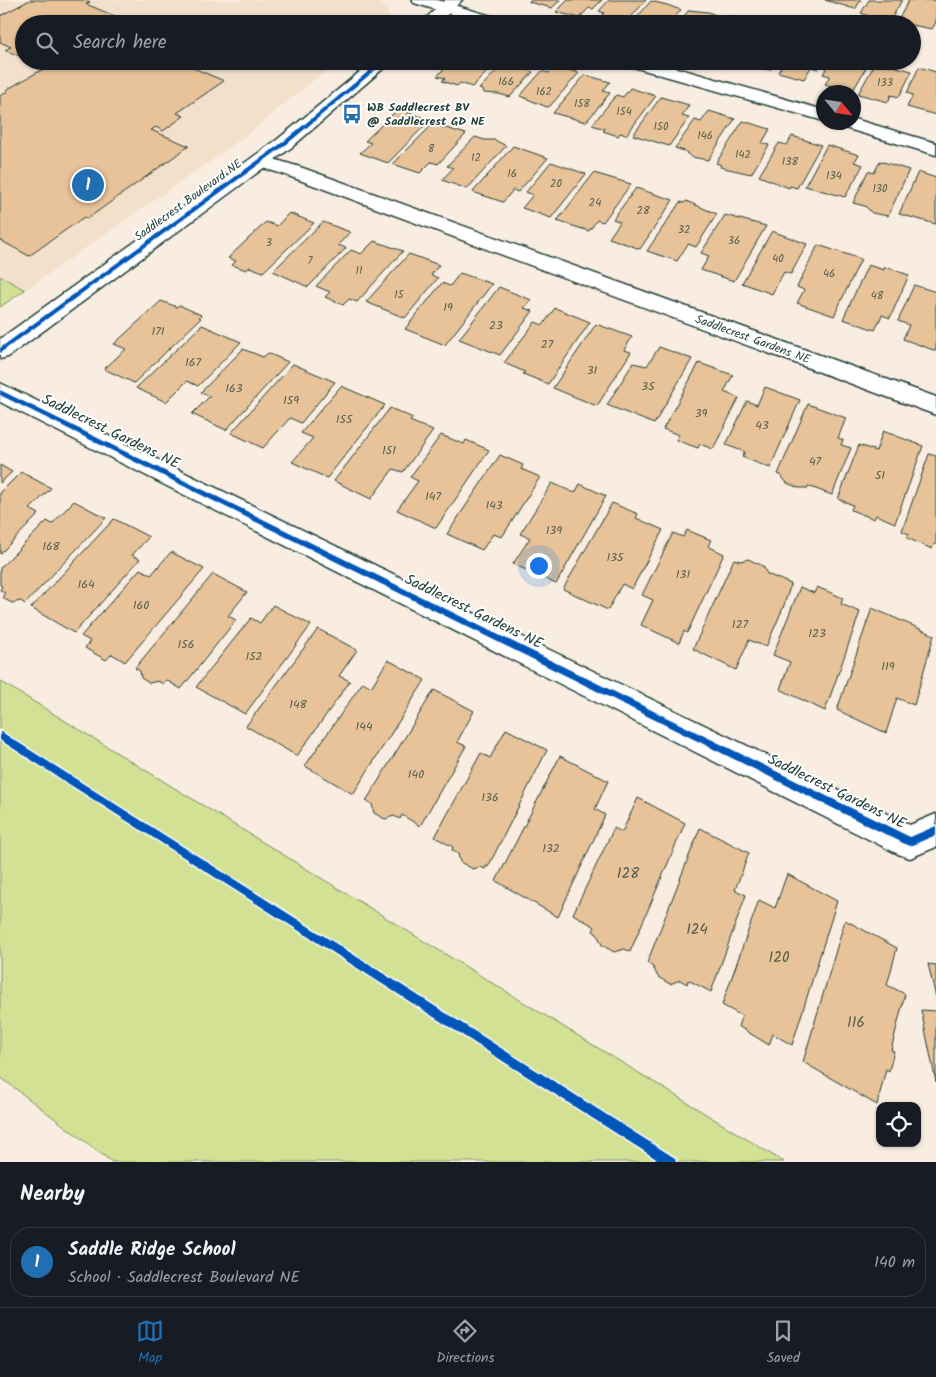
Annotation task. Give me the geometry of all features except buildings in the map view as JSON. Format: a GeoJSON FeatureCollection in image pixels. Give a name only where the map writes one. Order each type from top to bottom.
{"type":"FeatureCollection","features":[{"type":"Feature","properties":{"kind":"street"},"geometry":{"type":"LineString","coordinates":[[420,0],[450,4],[479,15]]}},
{"type":"Feature","properties":{"kind":"street"},"geometry":{"type":"LineString","coordinates":[[438,15],[450,4]]}},
{"type":"Feature","properties":{"kind":"street","name":"Saddlecrest Boulevard NE"},"geometry":{"type":"LineString","coordinates":[[0,351],[260,161],[373,70]]}},
{"type":"Feature","properties":{"kind":"street"},"geometry":{"type":"LineString","coordinates":[[663,70],[816,114]]}},
{"type":"Feature","properties":{"kind":"street"},"geometry":{"type":"LineString","coordinates":[[861,127],[936,149]]}},
{"type":"Feature","properties":{"kind":"street","name":"Saddlecrest Gardens NE"},"geometry":{"type":"LineString","coordinates":[[260,161],[293,171],[936,406]]}},
{"type":"Feature","properties":{"kind":"street","name":"Saddlecrest Gardens NE"},"geometry":{"type":"LineString","coordinates":[[0,392],[910,842],[936,830]]}},
{"type":"Feature","properties":{"kind":"shaded area"},"geometry":{"type":"Polygon","coordinates":[[[0,0],[375,0],[387,8],[388,15],[15,15],[15,70],[326,70],[239,141],[25,290],[0,276],[0,0]]]}},
{"type":"Feature","properties":{"kind":"green space"},"geometry":{"type":"Polygon","coordinates":[[[0,276],[25,290],[0,307],[0,276]]]}},
{"type":"Feature","properties":{"kind":"green space"},"geometry":{"type":"Polygon","coordinates":[[[0,681],[784,1162],[112,1162],[0,1077],[0,681]]]}},
{"type":"Feature","properties":{"kind":"cycle path"},"geometry":{"type":"LineString","coordinates":[[0,351],[285,143],[373,70]]}},
{"type":"Feature","properties":{"kind":"cycle path"},"geometry":{"type":"LineString","coordinates":[[0,392],[910,842],[936,830]]}},
{"type":"Feature","properties":{"kind":"cycle path"},"geometry":{"type":"LineString","coordinates":[[0,735],[671,1162]]}},
{"type":"Feature","properties":{"kind":"place","name":"WB Saddlecrest BV @ Saddlecrest GD NE"},"geometry":{"type":"Point","coordinates":[352,114]}},
{"type":"Feature","properties":{"kind":"place","name":"Saddle Ridge School"},"geometry":{"type":"Point","coordinates":[88,185]}}]}
